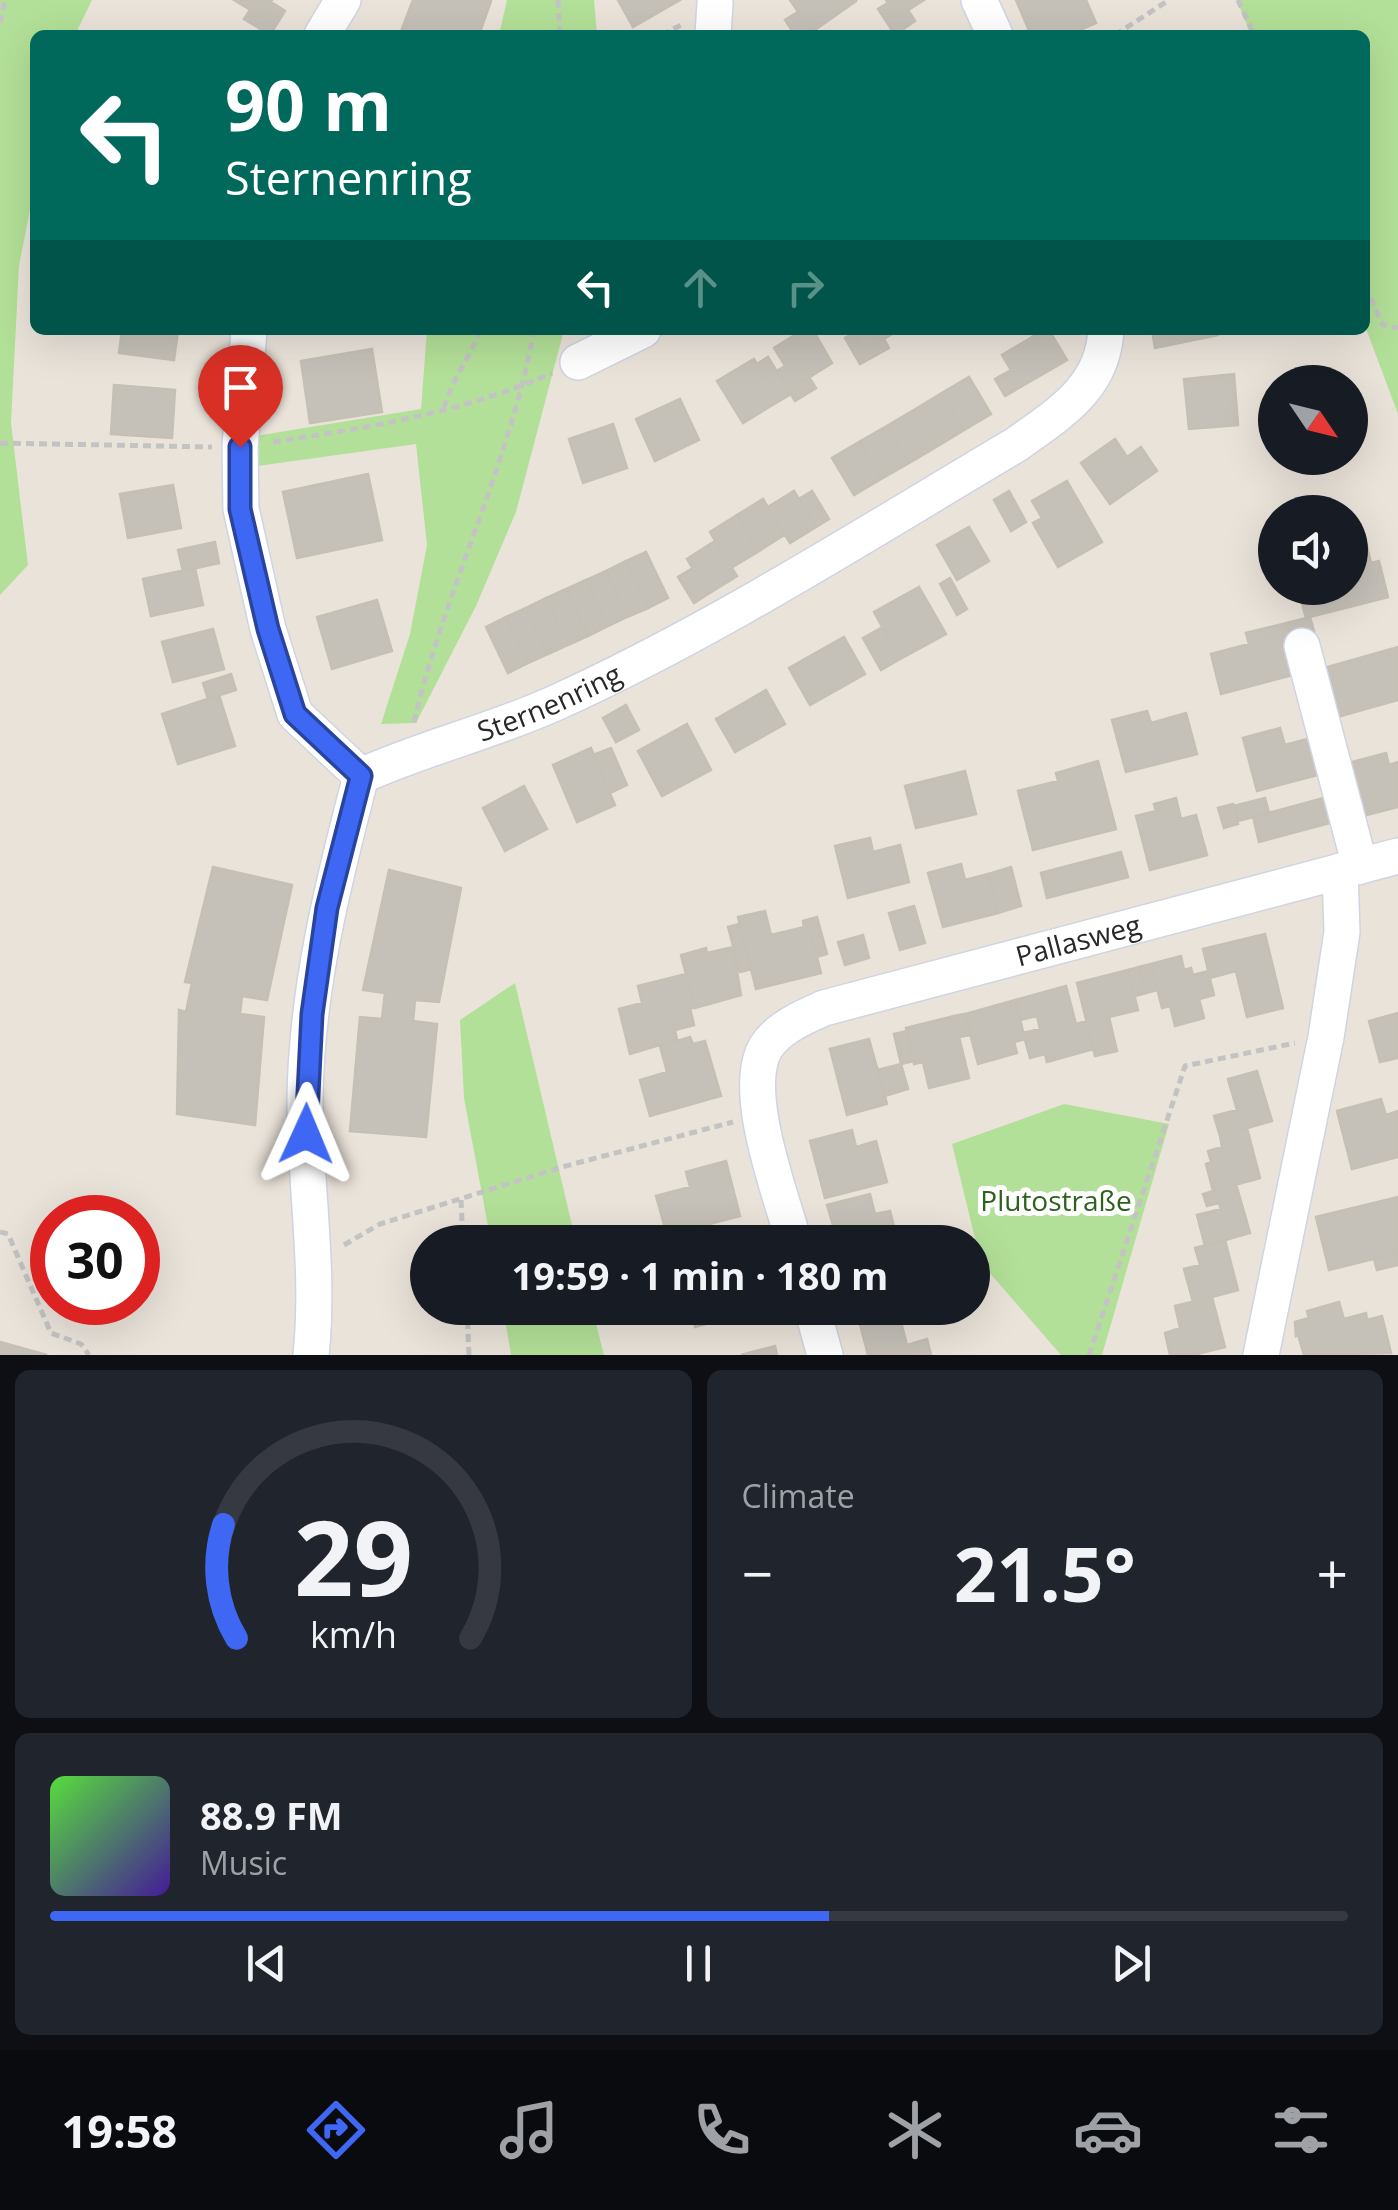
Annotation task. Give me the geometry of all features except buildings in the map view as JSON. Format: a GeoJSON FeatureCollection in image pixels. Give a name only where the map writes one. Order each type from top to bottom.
{"type":"FeatureCollection","features":[{"type":"Feature","properties":{"kind":"street"},"geometry":{"type":"LineString","coordinates":[[325,30],[343,0]]}},
{"type":"Feature","properties":{"kind":"street"},"geometry":{"type":"LineString","coordinates":[[980,0],[992,30]]}},
{"type":"Feature","properties":{"kind":"street"},"geometry":{"type":"LineString","coordinates":[[249,335],[240,447],[240,509],[268,629],[295,714],[361,776],[327,908],[312,1014],[305,1097],[314,1310],[311,1355]]}},
{"type":"Feature","properties":{"kind":"street"},"geometry":{"type":"LineString","coordinates":[[578,362],[633,335]]}},
{"type":"Feature","properties":{"kind":"street","name":"Sternenring"},"geometry":{"type":"LineString","coordinates":[[361,776],[409,754],[549,705],[664,650],[1017,444],[1061,412],[1092,380],[1104,353],[1106,335]]}},
{"type":"Feature","properties":{"kind":"street"},"geometry":{"type":"LineString","coordinates":[[1261,1355],[1326,1037],[1350,869],[1302,646]]}},
{"type":"Feature","properties":{"kind":"street","name":"Pallasweg"},"geometry":{"type":"LineString","coordinates":[[760,1116],[756,1076],[767,1046],[792,1023],[824,1008],[1398,856]]}},
{"type":"Feature","properties":{"kind":"street"},"geometry":{"type":"LineString","coordinates":[[760,1116],[789,1225]]}},
{"type":"Feature","properties":{"kind":"street"},"geometry":{"type":"LineString","coordinates":[[817,1325],[825,1355]]}},
{"type":"Feature","properties":{"kind":"path"},"geometry":{"type":"LineString","coordinates":[[0,23],[5,0]]}},
{"type":"Feature","properties":{"kind":"path"},"geometry":{"type":"LineString","coordinates":[[558,0],[560,30]]}},
{"type":"Feature","properties":{"kind":"path"},"geometry":{"type":"LineString","coordinates":[[1123,30],[1168,0]]}},
{"type":"Feature","properties":{"kind":"path"},"geometry":{"type":"LineString","coordinates":[[1238,0],[1252,30]]}},
{"type":"Feature","properties":{"kind":"path"},"geometry":{"type":"LineString","coordinates":[[1370,298],[1382,326],[1398,328]]}},
{"type":"Feature","properties":{"kind":"path"},"geometry":{"type":"LineString","coordinates":[[444,408],[450,387],[478,335]]}},
{"type":"Feature","properties":{"kind":"path"},"geometry":{"type":"LineString","coordinates":[[409,754],[429,656],[524,386],[533,335]]}},
{"type":"Feature","properties":{"kind":"path"},"geometry":{"type":"LineString","coordinates":[[0,443],[240,447],[381,426],[524,386]]}},
{"type":"Feature","properties":{"kind":"path"},"geometry":{"type":"LineString","coordinates":[[1089,1355],[1185,1066],[1326,1037]]}},
{"type":"Feature","properties":{"kind":"path"},"geometry":{"type":"LineString","coordinates":[[311,1264],[380,1224],[562,1167],[760,1116]]}},
{"type":"Feature","properties":{"kind":"path"},"geometry":{"type":"LineString","coordinates":[[461,1200],[462,1225]]}},
{"type":"Feature","properties":{"kind":"path"},"geometry":{"type":"LineString","coordinates":[[0,1232],[8,1234],[52,1333],[82,1344],[89,1355]]}},
{"type":"Feature","properties":{"kind":"path"},"geometry":{"type":"LineString","coordinates":[[468,1325],[469,1355]]}},
{"type":"Feature","properties":{"kind":"green space"},"geometry":{"type":"Polygon","coordinates":[[[0,0],[92,0],[77,30],[30,30],[30,210],[19,266],[11,423],[28,565],[0,595],[0,0]]]}},
{"type":"Feature","properties":{"kind":"green space"},"geometry":{"type":"Polygon","coordinates":[[[507,0],[594,0],[597,30],[500,30],[507,0]]]}},
{"type":"Feature","properties":{"kind":"green space"},"geometry":{"type":"Polygon","coordinates":[[[1237,0],[1398,0],[1398,414],[1368,335],[1370,30],[1249,30],[1237,0]]]}},
{"type":"Feature","properties":{"kind":"green space"},"geometry":{"type":"Polygon","coordinates":[[[427,335],[563,335],[516,512],[476,606],[416,723],[381,724],[410,634],[427,545],[416,444],[251,467],[249,437],[421,409],[427,335]]]}},
{"type":"Feature","properties":{"kind":"green space"},"geometry":{"type":"Polygon","coordinates":[[[515,983],[572,1225],[488,1225],[464,1098],[460,1020],[515,983]]]}},
{"type":"Feature","properties":{"kind":"green space","name":"Plutostraße"},"geometry":{"type":"Polygon","coordinates":[[[1064,1104],[1169,1124],[1102,1355],[1061,1355],[990,1273],[990,1225],[972,1225],[952,1144],[1064,1104]]]}},
{"type":"Feature","properties":{"kind":"green space"},"geometry":{"type":"Polygon","coordinates":[[[506,1325],[596,1325],[604,1355],[511,1355],[506,1325]]]}},
{"type":"Feature","properties":{"kind":"route"},"geometry":{"type":"LineString","coordinates":[[240,447],[240,509],[268,629],[295,714],[361,776],[327,908],[312,1014],[306,1134]]}}]}
